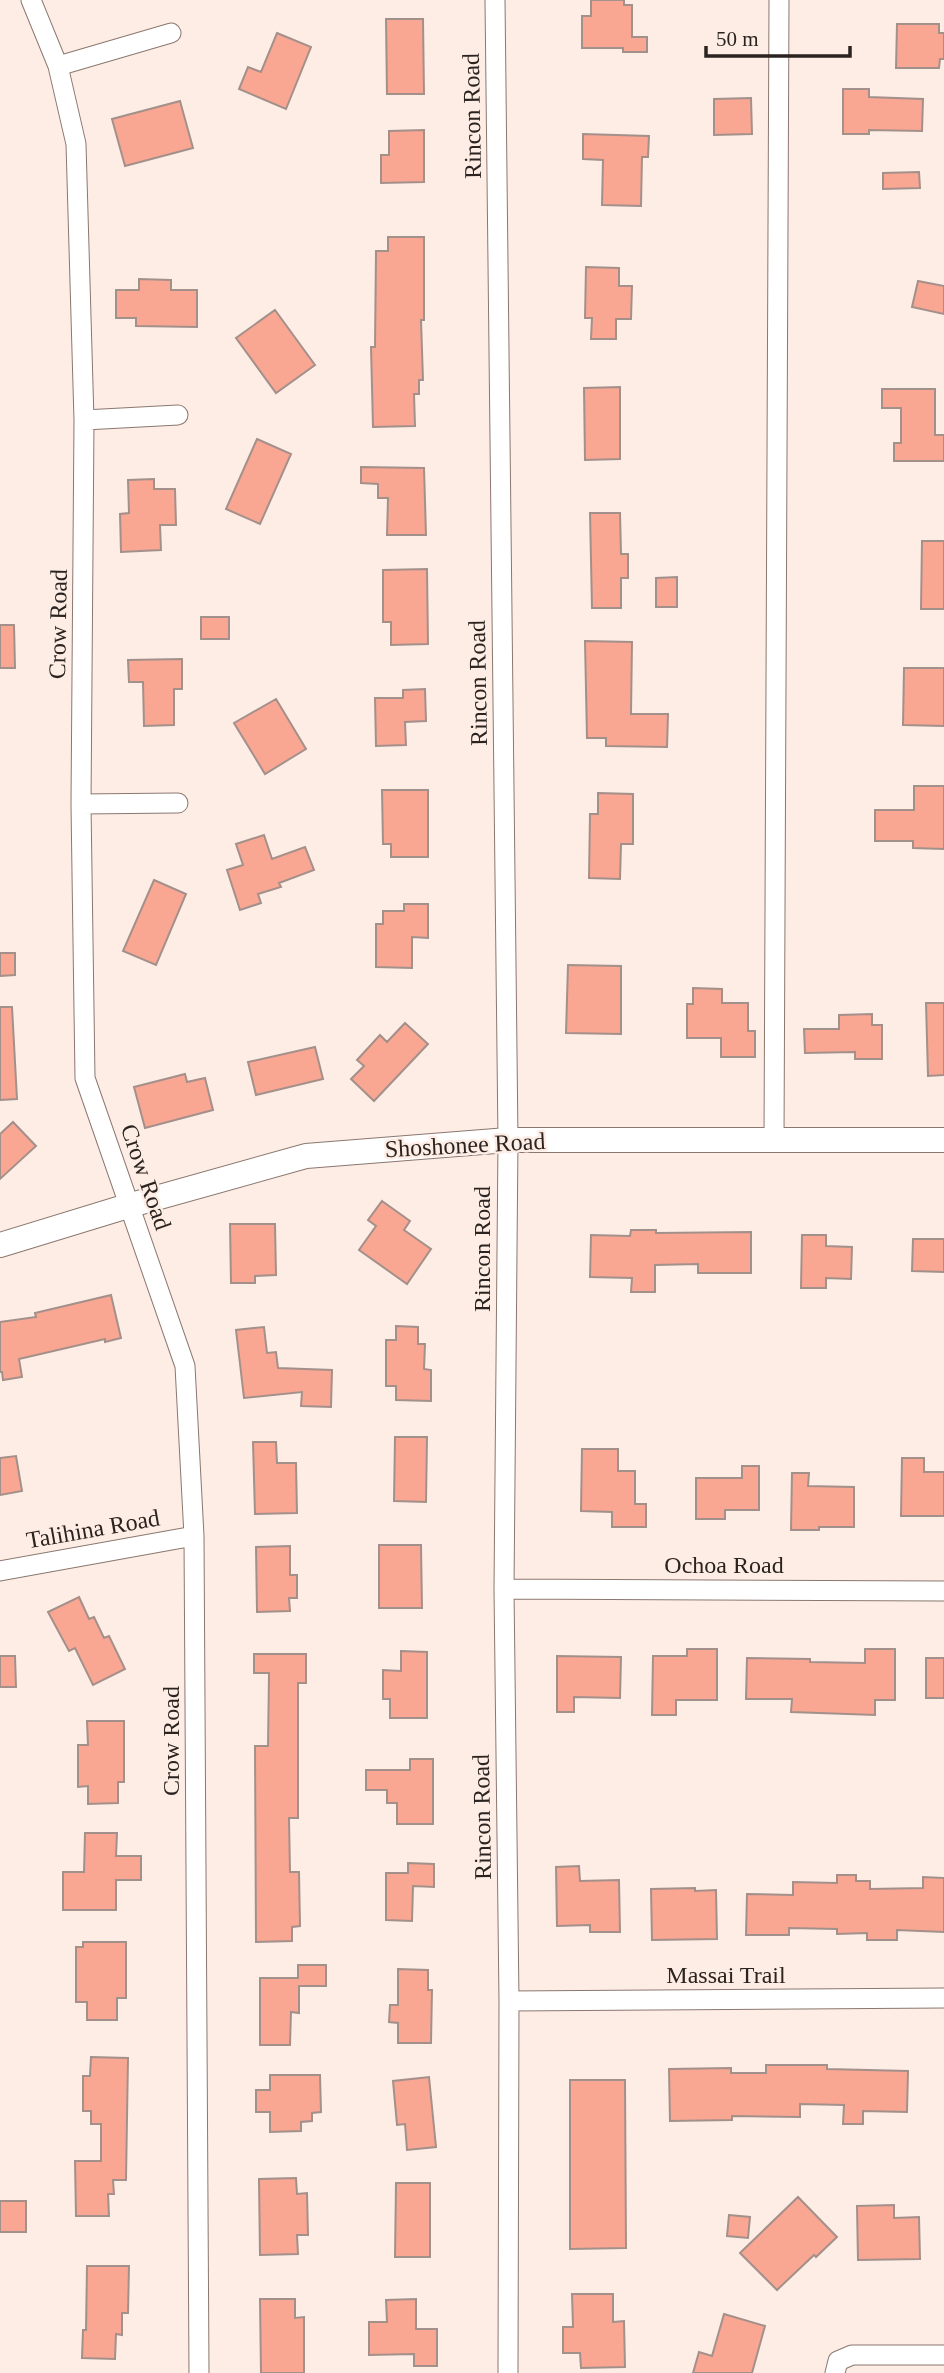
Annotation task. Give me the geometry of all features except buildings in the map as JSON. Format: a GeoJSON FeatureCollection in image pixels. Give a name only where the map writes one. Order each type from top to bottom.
{"type":"FeatureCollection","features":[{"type":"Feature","properties":{"kind":"street","name":"Crow Road"},"geometry":{"type":"LineString","coordinates":[[31,0],[58,66],[76,144],[84,420],[81,804],[85,1078],[185,1366],[194,1536],[199,2373]]}},
{"type":"Feature","properties":{"kind":"street","name":"Rincon Road"},"geometry":{"type":"LineString","coordinates":[[495,0],[508,1140],[504,1589],[509,2001],[508,2373]]}},
{"type":"Feature","properties":{"kind":"street"},"geometry":{"type":"LineString","coordinates":[[774,1140],[779,0]]}},
{"type":"Feature","properties":{"kind":"street"},"geometry":{"type":"LineString","coordinates":[[58,66],[172,33]]}},
{"type":"Feature","properties":{"kind":"street"},"geometry":{"type":"LineString","coordinates":[[84,420],[178,415]]}},
{"type":"Feature","properties":{"kind":"street"},"geometry":{"type":"LineString","coordinates":[[81,804],[178,803]]}},
{"type":"Feature","properties":{"kind":"street","name":"Shoshonee Road"},"geometry":{"type":"LineString","coordinates":[[0,1245],[306,1156],[508,1140],[944,1140]]}},
{"type":"Feature","properties":{"kind":"street","name":"Talihina Road"},"geometry":{"type":"LineString","coordinates":[[0,1571],[194,1536]]}},
{"type":"Feature","properties":{"kind":"street","name":"Ochoa Road"},"geometry":{"type":"LineString","coordinates":[[504,1589],[944,1591]]}},
{"type":"Feature","properties":{"kind":"street","name":"Massai Trail"},"geometry":{"type":"LineString","coordinates":[[509,2001],[944,1998]]}},
{"type":"Feature","properties":{"kind":"street"},"geometry":{"type":"LineString","coordinates":[[835,2373],[838,2361],[852,2355],[944,2355]]}}]}
